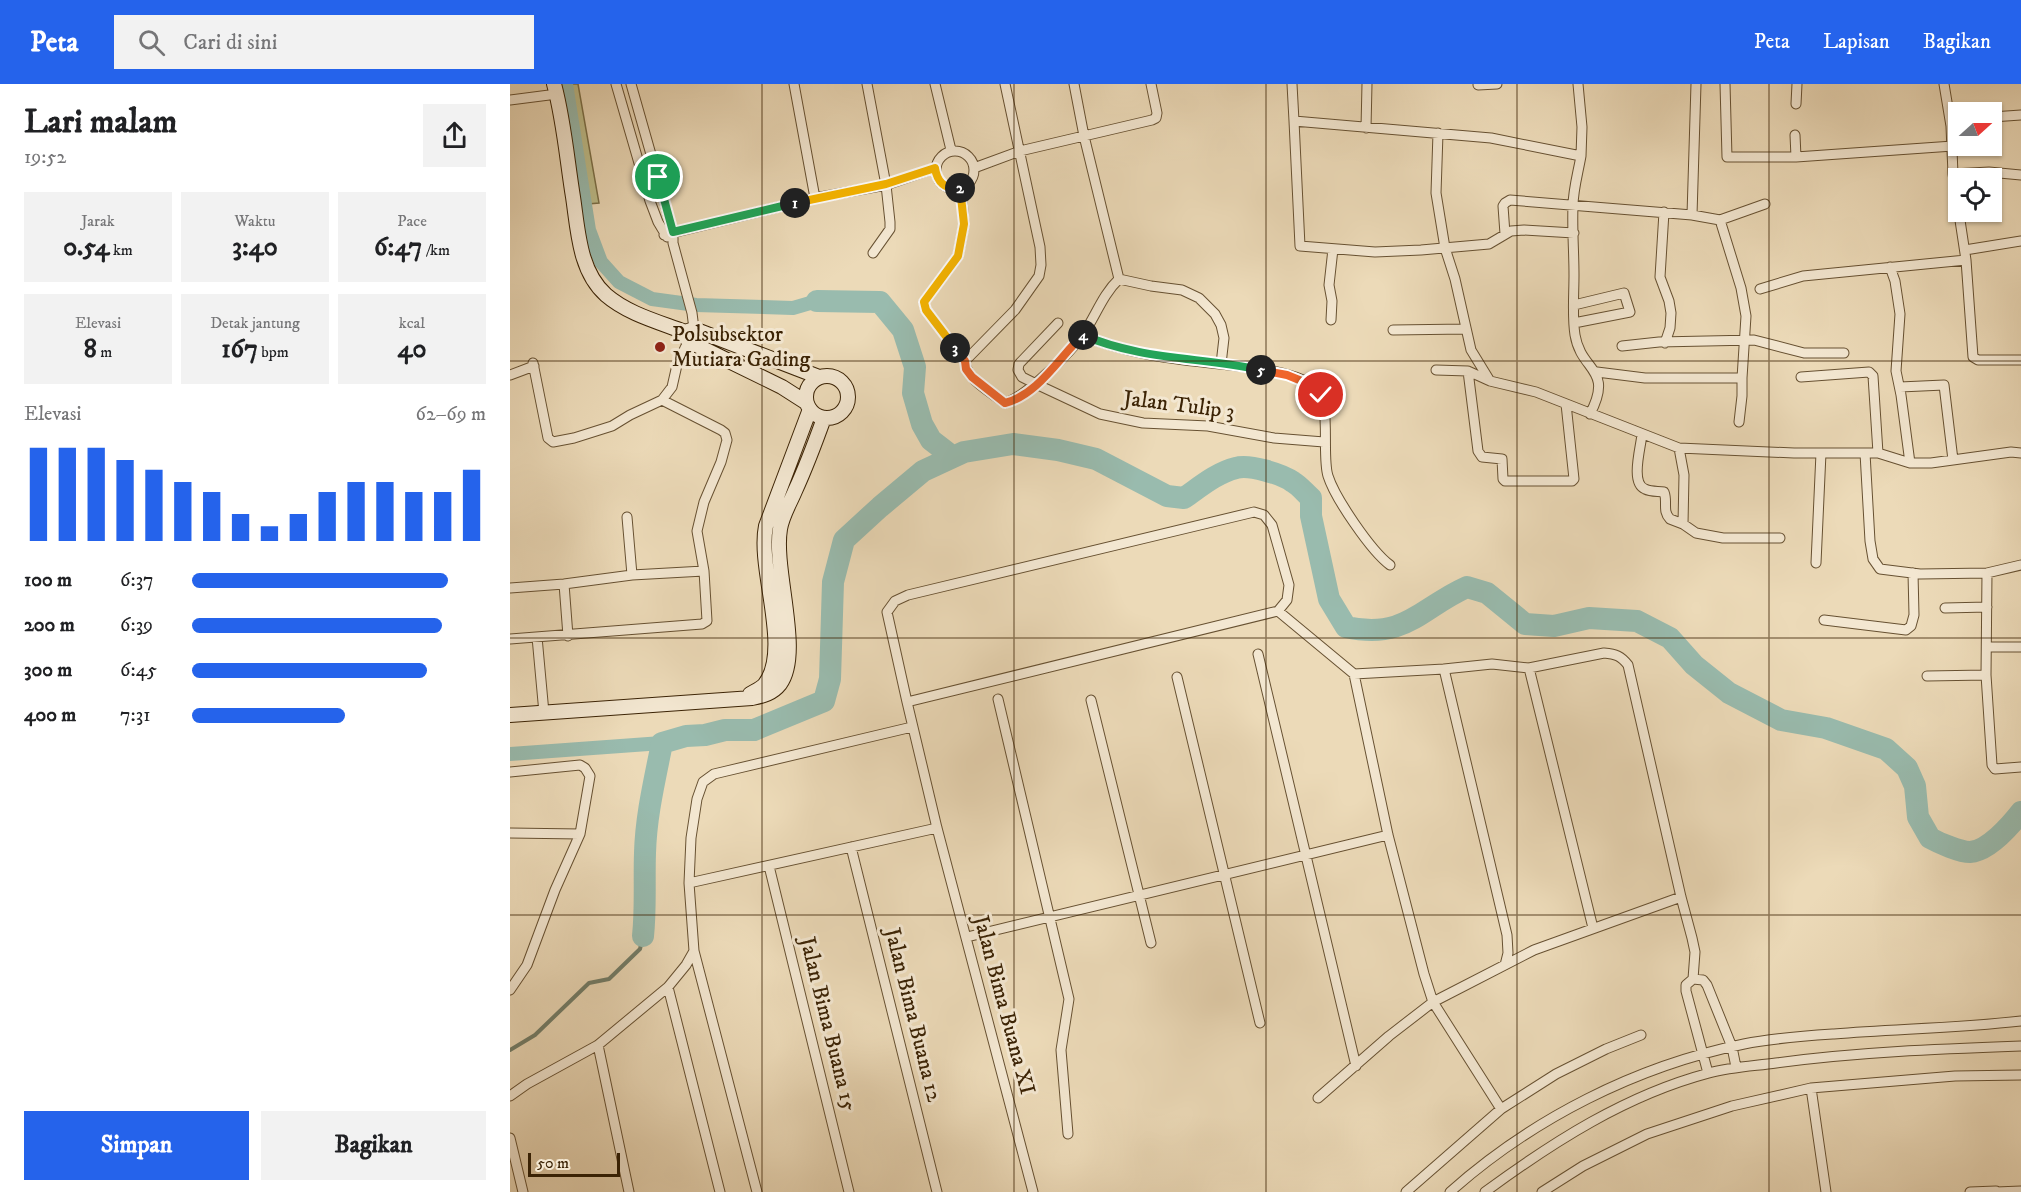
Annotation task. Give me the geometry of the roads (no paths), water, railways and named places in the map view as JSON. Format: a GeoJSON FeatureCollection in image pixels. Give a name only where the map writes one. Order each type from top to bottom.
{"type":"FeatureCollection","features":[{"type":"Feature","properties":{"kind":"main road"},"geometry":{"type":"LineString","coordinates":[[556,89],[580,244],[597,286],[616,302],[651,320],[819,377],[831,376],[842,381],[848,398],[845,409],[836,417],[824,418],[816,415],[808,406],[782,387],[689,334]]}},
{"type":"Feature","properties":{"kind":"main road"},"geometry":{"type":"LineString","coordinates":[[740,698],[764,686],[773,669],[775,638],[764,534],[808,406],[808,388],[819,377]]}},
{"type":"Feature","properties":{"kind":"main road"},"geometry":{"type":"LineString","coordinates":[[510,716],[760,697],[771,692],[781,682],[787,670],[788,642],[779,549],[780,529],[824,418]]}},
{"type":"Feature","properties":{"kind":"street"},"geometry":{"type":"LineString","coordinates":[[510,375],[533,365],[548,438],[553,442],[612,426],[662,400],[672,387],[677,365],[689,334],[692,313],[673,243],[650,201],[616,84]]}},
{"type":"Feature","properties":{"kind":"street"},"geometry":{"type":"LineString","coordinates":[[631,84],[668,233]]}},
{"type":"Feature","properties":{"kind":"street"},"geometry":{"type":"LineString","coordinates":[[794,84],[815,198]]}},
{"type":"Feature","properties":{"kind":"street"},"geometry":{"type":"LineString","coordinates":[[867,84],[886,184],[890,229],[873,253]]}},
{"type":"Feature","properties":{"kind":"street"},"geometry":{"type":"LineString","coordinates":[[935,84],[951,150]]}},
{"type":"Feature","properties":{"kind":"street"},"geometry":{"type":"LineString","coordinates":[[965,361],[1015,310],[1039,276],[1041,265],[1040,247],[1005,84]]}},
{"type":"Feature","properties":{"kind":"street"},"geometry":{"type":"LineString","coordinates":[[1074,84],[1084,136],[1119,279]]}},
{"type":"Feature","properties":{"kind":"street"},"geometry":{"type":"LineString","coordinates":[[974,168],[1020,151],[1155,119],[1157,113],[1151,84]]}},
{"type":"Feature","properties":{"kind":"street"},"geometry":{"type":"LineString","coordinates":[[1292,84],[1300,246],[1375,252],[1489,244],[1505,234],[1524,230],[1574,233]]}},
{"type":"Feature","properties":{"kind":"street"},"geometry":{"type":"LineString","coordinates":[[1366,128],[1367,84]]}},
{"type":"Feature","properties":{"kind":"street"},"geometry":{"type":"LineString","coordinates":[[1478,86],[1497,84]]}},
{"type":"Feature","properties":{"kind":"street"},"geometry":{"type":"LineString","coordinates":[[1578,84],[1582,127],[1581,156],[1572,205],[1574,323],[1581,354],[1597,372],[1599,389],[1597,401],[1590,414]]}},
{"type":"Feature","properties":{"kind":"street"},"geometry":{"type":"LineString","coordinates":[[1692,215],[1696,84]]}},
{"type":"Feature","properties":{"kind":"street"},"geometry":{"type":"LineString","coordinates":[[1725,84],[1727,157],[1796,157],[1948,146]]}},
{"type":"Feature","properties":{"kind":"street"},"geometry":{"type":"LineString","coordinates":[[1796,104],[1797,84]]}},
{"type":"Feature","properties":{"kind":"street"},"geometry":{"type":"LineString","coordinates":[[1944,84],[1948,108]]}},
{"type":"Feature","properties":{"kind":"street"},"geometry":{"type":"LineString","coordinates":[[510,100],[556,89]]}},
{"type":"Feature","properties":{"kind":"street"},"geometry":{"type":"LineString","coordinates":[[622,107],[636,103]]}},
{"type":"Feature","properties":{"kind":"street"},"geometry":{"type":"LineString","coordinates":[[2002,116],[2021,115]]}},
{"type":"Feature","properties":{"kind":"street"},"geometry":{"type":"LineString","coordinates":[[1294,120],[1491,138],[1581,156]]}},
{"type":"Feature","properties":{"kind":"street"},"geometry":{"type":"LineString","coordinates":[[1438,133],[1436,193],[1445,248],[1455,279],[1471,350],[1490,381]]}},
{"type":"Feature","properties":{"kind":"street"},"geometry":{"type":"LineString","coordinates":[[1795,135],[1796,157]]}},
{"type":"Feature","properties":{"kind":"street"},"geometry":{"type":"LineString","coordinates":[[951,150],[958,150],[969,157],[974,168],[971,180],[961,188],[948,188],[943,185],[938,180],[935,168],[940,156],[951,150]]}},
{"type":"Feature","properties":{"kind":"street"},"geometry":{"type":"LineString","coordinates":[[668,233],[815,198],[886,184],[935,168]]}},
{"type":"Feature","properties":{"kind":"street"},"geometry":{"type":"LineString","coordinates":[[2002,173],[2021,175]]}},
{"type":"Feature","properties":{"kind":"street"},"geometry":{"type":"LineString","coordinates":[[961,188],[964,224],[958,256],[924,302],[926,310],[965,361],[966,369],[972,377],[1005,403],[1015,400],[1036,384],[1083,335],[1112,286],[1119,279]]}},
{"type":"Feature","properties":{"kind":"street"},"geometry":{"type":"LineString","coordinates":[[1505,234],[1503,206],[1507,201],[1664,212],[1720,220],[1765,204]]}},
{"type":"Feature","properties":{"kind":"street"},"geometry":{"type":"LineString","coordinates":[[1664,212],[1660,277],[1671,313],[1670,328],[1665,343]]}},
{"type":"Feature","properties":{"kind":"street"},"geometry":{"type":"LineString","coordinates":[[1720,220],[1741,288],[1746,316],[1743,396],[1739,422]]}},
{"type":"Feature","properties":{"kind":"street"},"geometry":{"type":"LineString","coordinates":[[1961,222],[1966,260],[1973,357],[1978,360],[2021,360]]}},
{"type":"Feature","properties":{"kind":"street"},"geometry":{"type":"LineString","coordinates":[[1965,250],[2021,241]]}},
{"type":"Feature","properties":{"kind":"street"},"geometry":{"type":"LineString","coordinates":[[1331,320],[1332,301],[1329,285],[1333,249]]}},
{"type":"Feature","properties":{"kind":"street"},"geometry":{"type":"LineString","coordinates":[[1760,289],[1803,276],[1966,260]]}},
{"type":"Feature","properties":{"kind":"street"},"geometry":{"type":"LineString","coordinates":[[1890,267],[1895,281],[1900,314],[1896,371],[1910,463]]}},
{"type":"Feature","properties":{"kind":"street"},"geometry":{"type":"LineString","coordinates":[[1119,279],[1182,290],[1199,298],[1215,314],[1221,325],[1224,338],[1221,364]]}},
{"type":"Feature","properties":{"kind":"street"},"geometry":{"type":"LineString","coordinates":[[1574,305],[1624,293],[1630,312],[1574,323]]}},
{"type":"Feature","properties":{"kind":"street"},"geometry":{"type":"LineString","coordinates":[[1036,384],[1022,377],[1018,370],[1019,364],[1058,323]]}},
{"type":"Feature","properties":{"kind":"street"},"geometry":{"type":"LineString","coordinates":[[1393,330],[1466,329]]}},
{"type":"Feature","properties":{"kind":"street"},"geometry":{"type":"LineString","coordinates":[[1083,335],[1106,345],[1137,353],[1240,365],[1287,375],[1314,386],[1321,395],[1326,425],[1324,442],[1327,475],[1339,501],[1375,551],[1390,565]]}},
{"type":"Feature","properties":{"kind":"street"},"geometry":{"type":"LineString","coordinates":[[1622,346],[1754,340],[1804,353],[1844,353]]}},
{"type":"Feature","properties":{"kind":"street"},"geometry":{"type":"LineString","coordinates":[[1436,370],[1468,371],[1490,381],[1536,392],[1679,448],[1878,453],[1910,463],[1931,463],[2011,452],[2021,453]]}},
{"type":"Feature","properties":{"kind":"street"},"geometry":{"type":"LineString","coordinates":[[1468,371],[1478,451],[1482,457],[1502,459],[1505,481],[1572,481],[1574,478],[1566,404]]}},
{"type":"Feature","properties":{"kind":"street"},"geometry":{"type":"LineString","coordinates":[[1597,372],[1645,378],[1742,378]]}},
{"type":"Feature","properties":{"kind":"street"},"geometry":{"type":"LineString","coordinates":[[1801,377],[1869,372],[1873,376],[1878,453]]}},
{"type":"Feature","properties":{"kind":"street","name":"Jalan Tulip 3"},"geometry":{"type":"LineString","coordinates":[[1036,384],[1100,414],[1143,423],[1208,426],[1274,438],[1324,442]]}},
{"type":"Feature","properties":{"kind":"street"},"geometry":{"type":"LineString","coordinates":[[1900,387],[1944,385],[1953,460]]}},
{"type":"Feature","properties":{"kind":"street"},"geometry":{"type":"LineString","coordinates":[[510,639],[568,636],[707,621],[704,571],[697,531],[704,502],[728,440],[721,430],[662,400]]}},
{"type":"Feature","properties":{"kind":"street"},"geometry":{"type":"LineString","coordinates":[[1642,434],[1636,477],[1638,483],[1646,490],[1664,492],[1666,515],[1670,519],[1696,533],[1723,538],[1780,538]]}},
{"type":"Feature","properties":{"kind":"street"},"geometry":{"type":"LineString","coordinates":[[1679,448],[1684,475],[1683,524]]}},
{"type":"Feature","properties":{"kind":"street"},"geometry":{"type":"LineString","coordinates":[[1816,563],[1821,453]]}},
{"type":"Feature","properties":{"kind":"street"},"geometry":{"type":"LineString","coordinates":[[1865,453],[1873,559],[1880,569],[1913,573],[1987,573],[2021,565]]}},
{"type":"Feature","properties":{"kind":"street","name":"Jalan Bima Buana XI"},"geometry":{"type":"LineString","coordinates":[[1033,1192],[937,828],[887,612],[895,601],[919,592],[1254,512],[1264,515],[1272,525],[1289,585],[1287,600],[1278,611]]}},
{"type":"Feature","properties":{"kind":"street"},"geometry":{"type":"LineString","coordinates":[[627,517],[632,575]]}},
{"type":"Feature","properties":{"kind":"street"},"geometry":{"type":"LineString","coordinates":[[510,588],[632,575],[704,571]]}},
{"type":"Feature","properties":{"kind":"street"},"geometry":{"type":"LineString","coordinates":[[1824,620],[1906,630],[1911,626],[1914,615],[1913,573]]}},
{"type":"Feature","properties":{"kind":"street"},"geometry":{"type":"LineString","coordinates":[[1987,573],[1986,675],[1992,765],[1995,769],[2021,767]]}},
{"type":"Feature","properties":{"kind":"street"},"geometry":{"type":"LineString","coordinates":[[564,584],[568,636]]}},
{"type":"Feature","properties":{"kind":"street"},"geometry":{"type":"LineString","coordinates":[[1945,608],[1987,608]]}},
{"type":"Feature","properties":{"kind":"street"},"geometry":{"type":"LineString","coordinates":[[907,702],[1278,611],[1354,674],[1388,835],[1433,1002],[1501,1109]]}},
{"type":"Feature","properties":{"kind":"street"},"geometry":{"type":"LineString","coordinates":[[537,637],[544,713]]}},
{"type":"Feature","properties":{"kind":"street"},"geometry":{"type":"LineString","coordinates":[[1987,647],[2021,647]]}},
{"type":"Feature","properties":{"kind":"street"},"geometry":{"type":"LineString","coordinates":[[1354,674],[1492,664],[1529,668],[1604,653],[1615,654],[1623,658],[1628,665],[1695,952],[1693,979],[1686,985],[1686,991],[1708,1073]]}},
{"type":"Feature","properties":{"kind":"street"},"geometry":{"type":"LineString","coordinates":[[1258,654],[1356,1066]]}},
{"type":"Feature","properties":{"kind":"street"},"geometry":{"type":"LineString","coordinates":[[1529,668],[1593,928]]}},
{"type":"Feature","properties":{"kind":"street"},"geometry":{"type":"LineString","coordinates":[[1444,669],[1508,935],[1505,965]]}},
{"type":"Feature","properties":{"kind":"street"},"geometry":{"type":"LineString","coordinates":[[1928,676],[1986,675]]}},
{"type":"Feature","properties":{"kind":"street"},"geometry":{"type":"LineString","coordinates":[[1177,677],[1260,1023]]}},
{"type":"Feature","properties":{"kind":"street"},"geometry":{"type":"LineString","coordinates":[[998,699],[1069,999],[1061,1050],[1068,1134]]}},
{"type":"Feature","properties":{"kind":"street"},"geometry":{"type":"LineString","coordinates":[[1091,700],[1151,943]]}},
{"type":"Feature","properties":{"kind":"street"},"geometry":{"type":"LineString","coordinates":[[757,1192],[694,951],[690,883],[691,838],[697,799],[703,782],[714,774],[912,727]]}},
{"type":"Feature","properties":{"kind":"street"},"geometry":{"type":"LineString","coordinates":[[510,772],[580,765],[590,776],[580,834],[555,890],[528,965],[510,990]]}},
{"type":"Feature","properties":{"kind":"street"},"geometry":{"type":"LineString","coordinates":[[690,883],[937,828]]}},
{"type":"Feature","properties":{"kind":"street"},"geometry":{"type":"LineString","coordinates":[[510,833],[580,834]]}},
{"type":"Feature","properties":{"kind":"street"},"geometry":{"type":"LineString","coordinates":[[967,937],[1388,835]]}},
{"type":"Feature","properties":{"kind":"street","name":"Jalan Bima Buana 12"},"geometry":{"type":"LineString","coordinates":[[851,847],[937,1192]]}},
{"type":"Feature","properties":{"kind":"street","name":"Jalan Bima Buana 15"},"geometry":{"type":"LineString","coordinates":[[769,866],[849,1192]]}},
{"type":"Feature","properties":{"kind":"street"},"geometry":{"type":"LineString","coordinates":[[1318,1098],[1389,1036],[1433,1002],[1534,950],[1681,897]]}},
{"type":"Feature","properties":{"kind":"street"},"geometry":{"type":"LineString","coordinates":[[510,1096],[597,1045],[668,987],[686,966],[694,951]]}},
{"type":"Feature","properties":{"kind":"street"},"geometry":{"type":"LineString","coordinates":[[1693,979],[1703,980],[1707,985],[1732,1047],[1736,1067]]}},
{"type":"Feature","properties":{"kind":"street"},"geometry":{"type":"LineString","coordinates":[[668,987],[720,1192]]}},
{"type":"Feature","properties":{"kind":"street"},"geometry":{"type":"LineString","coordinates":[[1450,1192],[1467,1176],[1521,1137],[1579,1103],[1640,1075],[1703,1054],[1802,1036],[2021,1022]]}},
{"type":"Feature","properties":{"kind":"street"},"geometry":{"type":"LineString","coordinates":[[1406,1192],[1501,1109],[1556,1074],[1606,1049],[1641,1035]]}},
{"type":"Feature","properties":{"kind":"street"},"geometry":{"type":"LineString","coordinates":[[597,1045],[628,1192]]}},
{"type":"Feature","properties":{"kind":"street"},"geometry":{"type":"LineString","coordinates":[[1485,1192],[1535,1155],[1590,1122],[1648,1095],[1708,1073],[1736,1067],[1805,1059],[1923,1050],[2021,1046]]}},
{"type":"Feature","properties":{"kind":"street"},"geometry":{"type":"LineString","coordinates":[[1542,1192],[1583,1166],[1647,1134],[1732,1106],[1811,1088],[1955,1076],[2021,1075]]}},
{"type":"Feature","properties":{"kind":"street"},"geometry":{"type":"LineString","coordinates":[[1811,1088],[1826,1192]]}},
{"type":"Feature","properties":{"kind":"street"},"geometry":{"type":"LineString","coordinates":[[510,1138],[523,1192]]}},
{"type":"Feature","properties":{"kind":"street"},"geometry":{"type":"LineString","coordinates":[[1970,1192],[2021,1191]]}},
{"type":"Feature","properties":{"kind":"waterway"},"geometry":{"type":"LineString","coordinates":[[566,84],[589,230],[601,262],[619,282],[652,299],[696,305],[793,308],[817,301]]}},
{"type":"Feature","properties":{"kind":"waterway"},"geometry":{"type":"LineString","coordinates":[[817,301],[880,302],[903,330],[915,367],[913,393],[922,424],[931,440],[953,457]]}},
{"type":"Feature","properties":{"kind":"waterway"},"geometry":{"type":"LineString","coordinates":[[643,936],[647,825],[662,743],[686,736],[705,735],[725,730],[754,730],[824,701],[830,679],[833,582],[844,540],[923,471],[964,452],[1013,444],[1058,450],[1096,459],[1167,496],[1184,498],[1215,477],[1236,468],[1249,467],[1274,473],[1296,484],[1311,498],[1311,516],[1329,599],[1346,627],[1366,630],[1398,626],[1467,587],[1487,593],[1525,624],[1554,626],[1589,618],[1637,621],[1670,638],[1694,665],[1729,693],[1781,720],[1826,728],[1886,749],[1907,768],[1915,786],[1918,817],[1930,838],[1934,840],[1961,851],[1977,851],[1998,837],[2021,812]]}},
{"type":"Feature","properties":{"kind":"waterway"},"geometry":{"type":"LineString","coordinates":[[510,754],[662,743]]}},
{"type":"Feature","properties":{"kind":"waterway"},"geometry":{"type":"LineString","coordinates":[[510,1050],[535,1035],[589,983],[609,979],[640,949],[643,936]]}},
{"type":"Feature","properties":{"kind":"place","name":"Polsubsektor Mutiara Gading"},"geometry":{"type":"Point","coordinates":[660,347]}}]}
